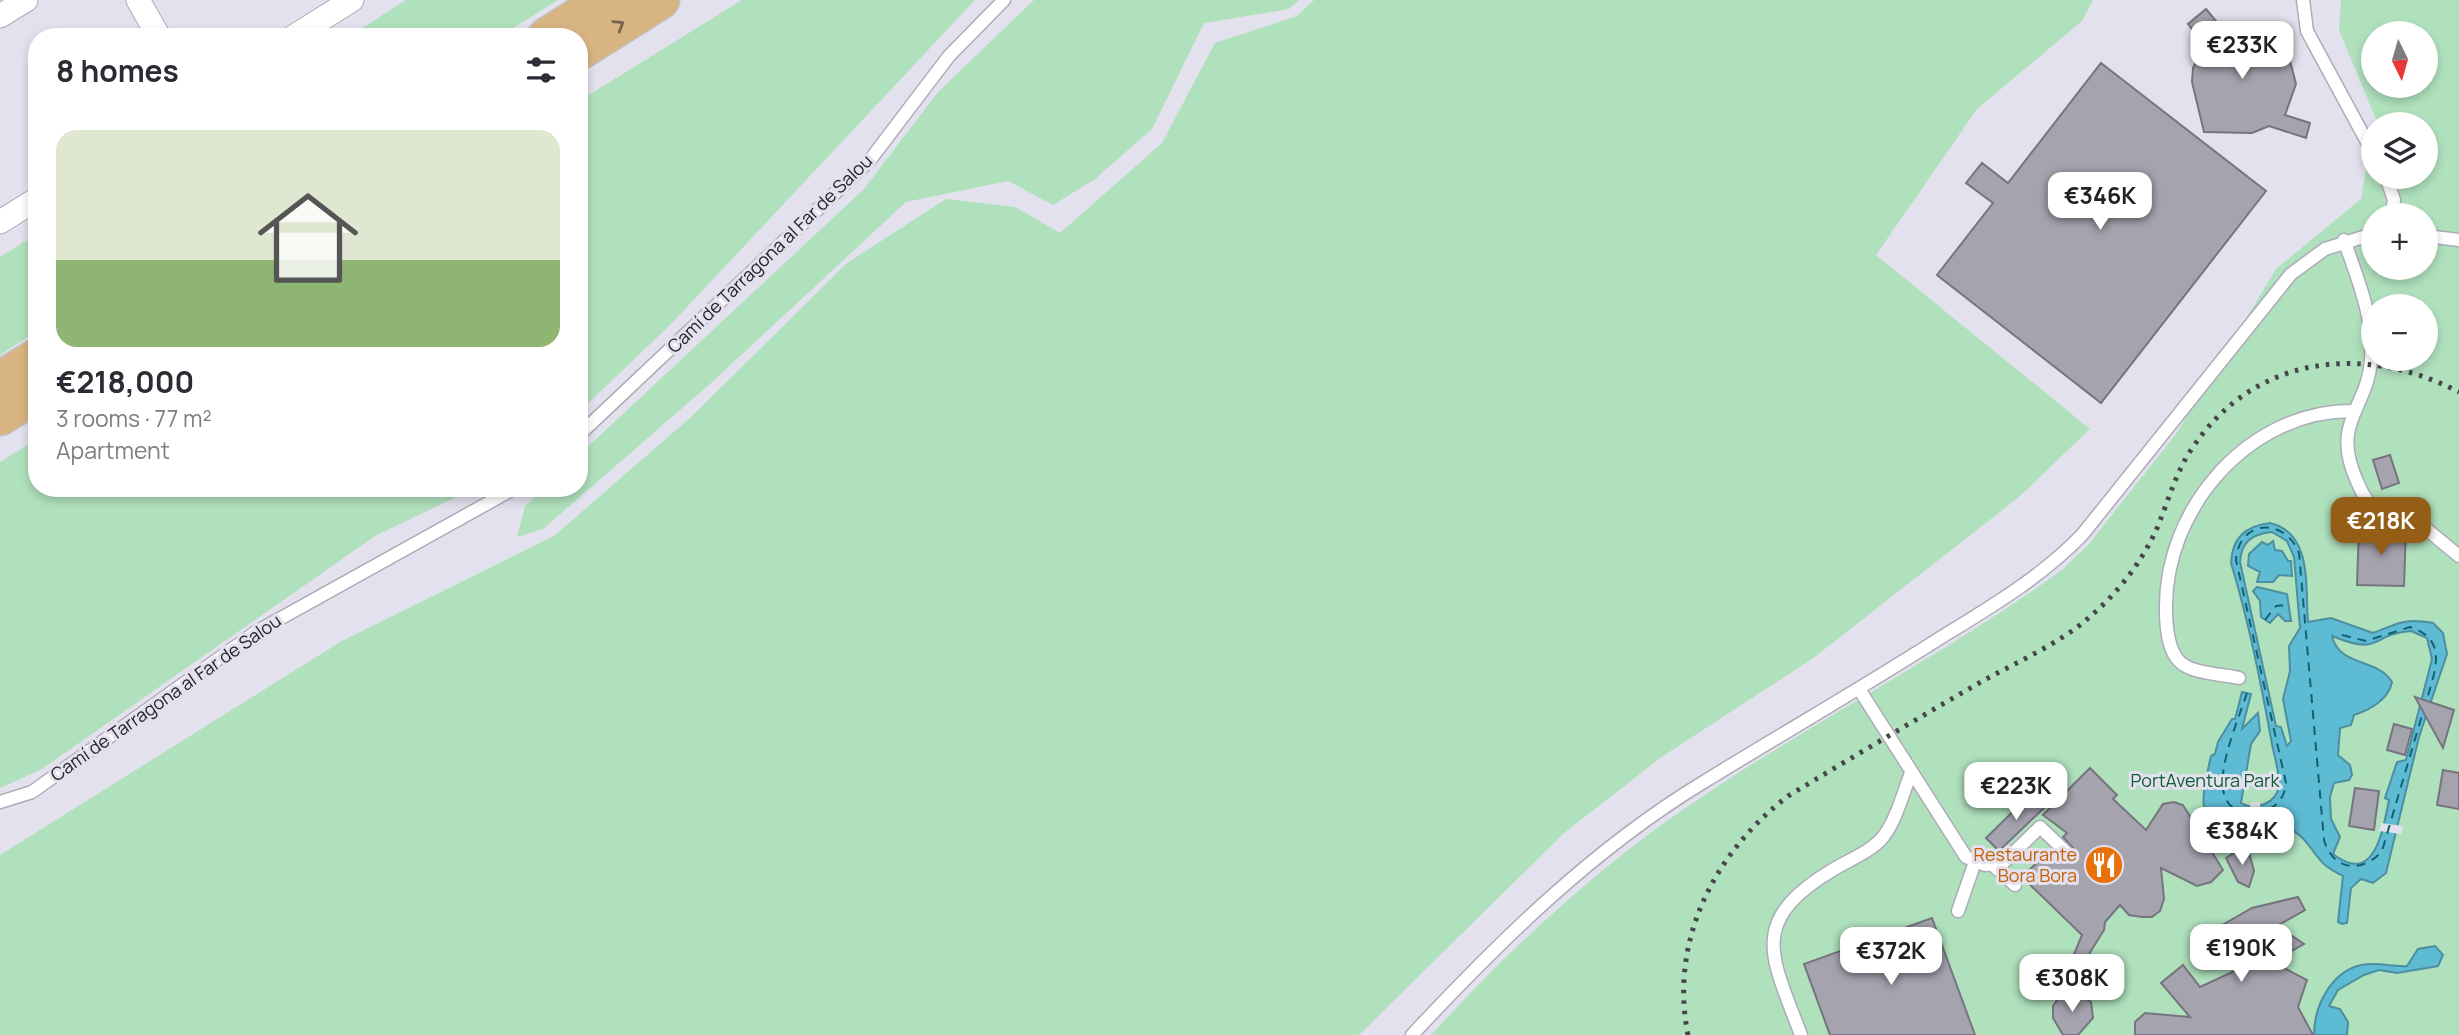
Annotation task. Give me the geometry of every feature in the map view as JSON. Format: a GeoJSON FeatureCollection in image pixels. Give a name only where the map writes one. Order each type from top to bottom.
{"type":"FeatureCollection","features":[{"type":"Feature","properties":{"kind":"highway"},"geometry":{"type":"LineString","coordinates":[[561,28],[605,0]]}},
{"type":"Feature","properties":{"kind":"highway"},"geometry":{"type":"LineString","coordinates":[[588,45],[660,0]]}},
{"type":"Feature","properties":{"kind":"highway"},"geometry":{"type":"LineString","coordinates":[[0,381],[28,364]]}},
{"type":"Feature","properties":{"kind":"highway"},"geometry":{"type":"LineString","coordinates":[[0,416],[28,399]]}},
{"type":"Feature","properties":{"kind":"street"},"geometry":{"type":"LineString","coordinates":[[0,16],[26,0]]}},
{"type":"Feature","properties":{"kind":"street"},"geometry":{"type":"LineString","coordinates":[[138,0],[154,28]]}},
{"type":"Feature","properties":{"kind":"street"},"geometry":{"type":"LineString","coordinates":[[307,28],[352,0]]}},
{"type":"Feature","properties":{"kind":"street"},"geometry":{"type":"LineString","coordinates":[[0,222],[28,205]]}},
{"type":"Feature","properties":{"kind":"lane","name":"Camí de Tarragona al Far de Salou"},"geometry":{"type":"LineString","coordinates":[[588,426],[870,160],[949,56],[1004,0]]}},
{"type":"Feature","properties":{"kind":"lane"},"geometry":{"type":"LineString","coordinates":[[2303,0],[2307,31],[2361,131]]}},
{"type":"Feature","properties":{"kind":"lane"},"geometry":{"type":"LineString","coordinates":[[1412,1035],[1532,913],[1581,870],[1700,784],[1859,690],[2033,580],[2057,560],[2082,535],[2291,274],[2306,260],[2343,240],[2361,236]]}},
{"type":"Feature","properties":{"kind":"lane"},"geometry":{"type":"LineString","coordinates":[[2438,237],[2459,240]]}},
{"type":"Feature","properties":{"kind":"lane"},"geometry":{"type":"LineString","coordinates":[[2343,240],[2361,287],[2371,329],[2371,363],[2353,411],[2347,441],[2351,466],[2368,503],[2413,518],[2459,556]]}},
{"type":"Feature","properties":{"kind":"lane"},"geometry":{"type":"LineString","coordinates":[[2239,678],[2188,667],[2176,659],[2173,651],[2166,620],[2165,589],[2188,518],[2204,491],[2251,442],[2296,421],[2332,412],[2353,411]]}},
{"type":"Feature","properties":{"kind":"lane","name":"Camí de Tarragona al Far de Salou"},"geometry":{"type":"LineString","coordinates":[[0,802],[32,792],[256,632],[499,497]]}},
{"type":"Feature","properties":{"kind":"lane"},"geometry":{"type":"LineString","coordinates":[[1859,690],[1960,851],[1975,862],[1994,866],[2015,885]]}},
{"type":"Feature","properties":{"kind":"lane"},"geometry":{"type":"LineString","coordinates":[[1801,1035],[1776,969],[1773,946],[1775,928],[1783,909],[1806,886],[1883,837],[1911,774]]}},
{"type":"Feature","properties":{"kind":"lane"},"geometry":{"type":"LineString","coordinates":[[1994,866],[2003,863],[2040,827],[2066,852]]}},
{"type":"Feature","properties":{"kind":"lane"},"geometry":{"type":"LineString","coordinates":[[1958,911],[1975,862]]}},
{"type":"Feature","properties":{"kind":"green space"},"geometry":{"type":"Polygon","coordinates":[[[406,0],[558,0],[513,28],[362,28],[406,0]]]}},
{"type":"Feature","properties":{"kind":"green space"},"geometry":{"type":"Polygon","coordinates":[[[742,0],[975,0],[671,324],[588,403],[588,95],[742,0]]]}},
{"type":"Feature","properties":{"kind":"green space"},"geometry":{"type":"Polygon","coordinates":[[[1034,0],[1299,0],[1289,9],[1204,23],[1152,129],[1095,179],[1053,205],[1008,181],[906,202],[711,383],[588,490],[588,447],[864,189],[938,92],[1034,0]]]}},
{"type":"Feature","properties":{"kind":"green space"},"geometry":{"type":"Polygon","coordinates":[[[1314,0],[2093,0],[2082,21],[1977,109],[1876,255],[2090,429],[2019,497],[1812,659],[1663,756],[1564,833],[1359,1035],[0,1035],[0,855],[342,641],[554,536],[691,417],[847,263],[946,199],[1015,207],[1060,233],[1162,143],[1215,43],[1297,16],[1314,0]]]}},
{"type":"Feature","properties":{"kind":"green space","name":"PortAventura Park"},"geometry":{"type":"Polygon","coordinates":[[[2341,0],[2459,0],[2459,1035],[1431,1035],[1551,915],[1650,834],[1731,778],[1969,633],[2062,570],[2088,545],[2176,434],[2276,269],[2361,199],[2363,189],[2438,189],[2438,112],[2373,112],[2367,98],[2438,98],[2438,21],[2361,21],[2361,83],[2339,30],[2341,0]]]}},
{"type":"Feature","properties":{"kind":"green space"},"geometry":{"type":"Polygon","coordinates":[[[28,240],[28,337],[0,355],[0,257],[28,240]]]}},
{"type":"Feature","properties":{"kind":"green space"},"geometry":{"type":"Polygon","coordinates":[[[28,445],[28,497],[456,497],[375,536],[42,769],[0,788],[0,462],[28,445]]]}},
{"type":"Feature","properties":{"kind":"green space"},"geometry":{"type":"Polygon","coordinates":[[[534,497],[580,497],[543,529],[517,537],[525,506],[534,497]]]}},
{"type":"Feature","properties":{"kind":"water"},"geometry":{"type":"Polygon","coordinates":[[[2270,523],[2284,529],[2294,538],[2300,549],[2306,578],[2308,622],[2331,618],[2373,633],[2402,622],[2415,621],[2433,623],[2443,633],[2447,654],[2419,737],[2386,873],[2373,883],[2361,879],[2351,888],[2347,923],[2338,922],[2343,876],[2323,863],[2293,830],[2239,829],[2223,826],[2206,814],[2204,791],[2211,756],[2215,754],[2218,742],[2232,719],[2235,719],[2242,692],[2251,694],[2242,729],[2258,713],[2260,731],[2251,744],[2241,803],[2252,806],[2264,804],[2274,797],[2279,786],[2254,653],[2231,563],[2237,540],[2247,530],[2270,523]],[[2272,532],[2249,540],[2243,549],[2240,562],[2276,726],[2281,727],[2287,746],[2291,741],[2283,699],[2290,671],[2289,646],[2300,628],[2294,557],[2287,541],[2272,532]],[[2411,631],[2368,644],[2348,642],[2332,636],[2342,653],[2378,669],[2392,682],[2383,699],[2354,715],[2351,725],[2340,728],[2338,755],[2350,765],[2352,775],[2349,780],[2334,783],[2330,797],[2331,819],[2340,837],[2333,854],[2347,862],[2359,864],[2368,859],[2374,850],[2380,839],[2389,800],[2385,798],[2397,762],[2406,760],[2432,659],[2427,638],[2411,631]]]}},
{"type":"Feature","properties":{"kind":"water"},"geometry":{"type":"Polygon","coordinates":[[[2273,541],[2275,550],[2282,551],[2288,561],[2291,561],[2292,576],[2279,575],[2273,582],[2257,582],[2260,572],[2248,566],[2249,554],[2262,542],[2268,545],[2273,541]]]}},
{"type":"Feature","properties":{"kind":"water"},"geometry":{"type":"Polygon","coordinates":[[[2257,587],[2287,594],[2291,621],[2285,621],[2278,614],[2270,623],[2261,617],[2260,601],[2253,591],[2257,587]]]}},
{"type":"Feature","properties":{"kind":"water"},"geometry":{"type":"Polygon","coordinates":[[[2435,946],[2443,955],[2438,966],[2397,973],[2379,970],[2338,990],[2329,1006],[2340,1009],[2348,1022],[2347,1035],[2314,1035],[2322,1000],[2336,979],[2345,972],[2356,966],[2369,964],[2407,966],[2418,949],[2435,946]]]}},
{"type":"Feature","properties":{"kind":"pier"},"geometry":{"type":"Polygon","coordinates":[[[2260,802],[2261,833],[2251,833],[2250,803],[2260,802]]]}},
{"type":"Feature","properties":{"kind":"pier"},"geometry":{"type":"Polygon","coordinates":[[[2381,823],[2403,826],[2401,834],[2379,831],[2381,823]]]}},
{"type":"Feature","properties":{"kind":"building"},"geometry":{"type":"Polygon","coordinates":[[[2206,9],[2225,32],[2248,30],[2270,37],[2289,57],[2296,84],[2285,115],[2310,123],[2306,138],[2269,126],[2252,133],[2204,132],[2192,82],[2193,68],[2204,45],[2188,24],[2206,9]]]}},
{"type":"Feature","properties":{"kind":"building"},"geometry":{"type":"Polygon","coordinates":[[[2101,63],[2266,191],[2101,403],[1937,275],[1993,203],[1966,183],[1982,163],[2008,183],[2101,63]]]}},
{"type":"Feature","properties":{"kind":"building"},"geometry":{"type":"Polygon","coordinates":[[[2390,455],[2399,483],[2382,489],[2373,460],[2390,455]]]}},
{"type":"Feature","properties":{"kind":"building"},"geometry":{"type":"Polygon","coordinates":[[[2359,528],[2406,530],[2404,586],[2357,585],[2359,528]]]}},
{"type":"Feature","properties":{"kind":"building"},"geometry":{"type":"Polygon","coordinates":[[[2415,697],[2454,710],[2443,748],[2415,697]]]}},
{"type":"Feature","properties":{"kind":"building"},"geometry":{"type":"Polygon","coordinates":[[[2394,724],[2412,729],[2405,755],[2387,750],[2394,724]]]}},
{"type":"Feature","properties":{"kind":"building"},"geometry":{"type":"Polygon","coordinates":[[[2090,768],[2117,795],[2113,799],[2146,830],[2163,804],[2174,802],[2183,805],[2223,870],[2211,882],[2197,886],[2161,868],[2164,899],[2160,911],[2152,917],[2142,917],[2129,915],[2120,905],[2105,922],[2104,930],[2073,980],[2065,976],[2082,935],[2022,877],[2051,849],[2063,860],[2073,858],[2074,849],[2063,837],[2067,833],[2043,815],[2090,768]]]}},
{"type":"Feature","properties":{"kind":"building"},"geometry":{"type":"Polygon","coordinates":[[[2443,770],[2459,773],[2459,809],[2437,805],[2443,770]]]}},
{"type":"Feature","properties":{"kind":"building"},"geometry":{"type":"Polygon","coordinates":[[[2355,788],[2379,791],[2374,830],[2349,826],[2355,788]]]}},
{"type":"Feature","properties":{"kind":"building"},"geometry":{"type":"Polygon","coordinates":[[[2032,793],[2046,806],[1999,851],[1986,838],[2032,793]]]}},
{"type":"Feature","properties":{"kind":"building"},"geometry":{"type":"Polygon","coordinates":[[[2241,848],[2249,853],[2254,871],[2249,887],[2238,882],[2226,858],[2241,848]]]}},
{"type":"Feature","properties":{"kind":"building"},"geometry":{"type":"Polygon","coordinates":[[[2298,897],[2305,910],[2277,926],[2304,944],[2272,962],[2307,980],[2298,1007],[2313,1035],[2135,1035],[2135,1022],[2145,1013],[2190,1017],[2161,983],[2183,965],[2200,987],[2239,969],[2235,944],[2225,939],[2217,928],[2252,908],[2298,897]]]}},
{"type":"Feature","properties":{"kind":"building"},"geometry":{"type":"Polygon","coordinates":[[[1932,918],[1975,1035],[1830,1035],[1804,964],[1932,918]]]}},
{"type":"Feature","properties":{"kind":"building"},"geometry":{"type":"Polygon","coordinates":[[[2075,992],[2091,1002],[2093,1018],[2078,1035],[2063,1035],[2053,1018],[2053,1006],[2060,996],[2075,992]]]}},
{"type":"Feature","properties":{"kind":"ferry route"},"geometry":{"type":"LineString","coordinates":[[2247,693],[2227,754],[2223,789],[2227,801],[2235,809],[2256,814],[2267,811],[2276,804],[2283,795],[2286,783],[2236,560],[2239,546],[2245,537],[2254,530],[2274,529],[2284,533],[2299,553],[2324,840],[2328,850],[2341,863],[2357,866],[2382,851],[2423,712]]}},
{"type":"Feature","properties":{"kind":"ferry route"},"geometry":{"type":"LineString","coordinates":[[2265,620],[2276,606],[2286,605]]}},
{"type":"Feature","properties":{"kind":"ferry route"},"geometry":{"type":"LineString","coordinates":[[2342,635],[2366,641],[2410,627],[2422,633],[2430,640],[2436,658],[2426,703]]}},
{"type":"Feature","properties":{"kind":"railway"},"geometry":{"type":"LineString","coordinates":[[1688,1035],[1684,1000],[1685,966],[1692,933],[1703,902],[1738,844],[1788,796],[1979,683],[2031,656],[2092,615],[2115,593],[2143,554],[2189,453],[2214,420],[2244,395],[2276,377],[2311,367],[2347,363],[2385,367],[2422,376],[2459,392]]}},
{"type":"Feature","properties":{"kind":"place","name":"Restaurante Bora Bora"},"geometry":{"type":"Point","coordinates":[2104,865]}}]}
